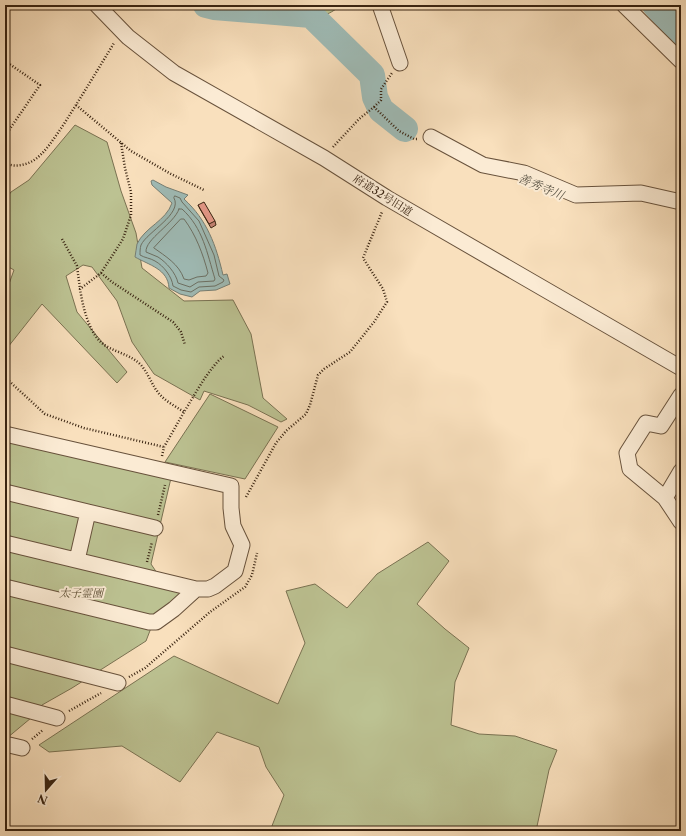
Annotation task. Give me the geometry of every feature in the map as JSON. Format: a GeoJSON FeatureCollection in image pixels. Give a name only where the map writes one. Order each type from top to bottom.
{"type":"FeatureCollection","features":[{"type":"Feature","properties":{"kind":"street","name":"府道32号旧道"},"geometry":{"type":"LineString","coordinates":[[97,5],[122,30],[174,73],[324,158],[387,198],[681,368]]}},
{"type":"Feature","properties":{"kind":"street"},"geometry":{"type":"LineString","coordinates":[[380,5],[400,63]]}},
{"type":"Feature","properties":{"kind":"street"},"geometry":{"type":"LineString","coordinates":[[624,5],[681,61]]}},
{"type":"Feature","properties":{"kind":"street"},"geometry":{"type":"LineString","coordinates":[[432,137],[483,165],[524,173],[576,195],[641,193],[681,202]]}},
{"type":"Feature","properties":{"kind":"street"},"geometry":{"type":"LineString","coordinates":[[681,395],[661,426],[646,423],[627,453],[630,469],[665,498],[681,522]]}},
{"type":"Feature","properties":{"kind":"street"},"geometry":{"type":"LineString","coordinates":[[5,434],[231,486],[233,526],[242,545],[235,571],[215,586],[208,589],[196,589],[5,542]]}},
{"type":"Feature","properties":{"kind":"street"},"geometry":{"type":"LineString","coordinates":[[665,498],[681,471]]}},
{"type":"Feature","properties":{"kind":"street"},"geometry":{"type":"LineString","coordinates":[[5,492],[155,528]]}},
{"type":"Feature","properties":{"kind":"street"},"geometry":{"type":"LineString","coordinates":[[77,560],[88,512]]}},
{"type":"Feature","properties":{"kind":"street"},"geometry":{"type":"LineString","coordinates":[[5,587],[149,622],[156,622],[180,604],[196,589]]}},
{"type":"Feature","properties":{"kind":"street"},"geometry":{"type":"LineString","coordinates":[[5,654],[118,683]]}},
{"type":"Feature","properties":{"kind":"street"},"geometry":{"type":"LineString","coordinates":[[5,704],[57,718]]}},
{"type":"Feature","properties":{"kind":"street"},"geometry":{"type":"LineString","coordinates":[[5,744],[22,748]]}},
{"type":"Feature","properties":{"kind":"path"},"geometry":{"type":"LineString","coordinates":[[5,164],[15,166],[26,164],[37,159],[48,147],[76,105],[122,30]]}},
{"type":"Feature","properties":{"kind":"path"},"geometry":{"type":"LineString","coordinates":[[5,61],[40,84],[5,136]]}},
{"type":"Feature","properties":{"kind":"path"},"geometry":{"type":"LineString","coordinates":[[324,158],[359,119],[381,100],[381,89],[400,63]]}},
{"type":"Feature","properties":{"kind":"path"},"geometry":{"type":"LineString","coordinates":[[76,105],[131,151],[170,174],[204,190]]}},
{"type":"Feature","properties":{"kind":"path"},"geometry":{"type":"LineString","coordinates":[[374,106],[399,131],[414,139],[432,137]]}},
{"type":"Feature","properties":{"kind":"path"},"geometry":{"type":"LineString","coordinates":[[80,289],[101,273],[123,239],[131,215],[131,192],[121,143]]}},
{"type":"Feature","properties":{"kind":"path"},"geometry":{"type":"LineString","coordinates":[[5,176],[10,165]]}},
{"type":"Feature","properties":{"kind":"path"},"geometry":{"type":"LineString","coordinates":[[62,239],[77,266],[84,312],[99,341],[106,346],[132,358],[141,366],[157,392],[184,412]]}},
{"type":"Feature","properties":{"kind":"path"},"geometry":{"type":"LineString","coordinates":[[101,273],[112,282],[173,322],[181,332],[185,344]]}},
{"type":"Feature","properties":{"kind":"path"},"geometry":{"type":"LineString","coordinates":[[159,469],[164,448],[184,412],[208,375],[219,360],[224,356]]}},
{"type":"Feature","properties":{"kind":"path"},"geometry":{"type":"LineString","coordinates":[[9,381],[45,414],[84,428],[164,448]]}},
{"type":"Feature","properties":{"kind":"green space"},"geometry":{"type":"Polygon","coordinates":[[[283,5],[335,5],[336,9],[330,13],[322,15],[305,12],[283,5]]]}},
{"type":"Feature","properties":{"kind":"green space"},"geometry":{"type":"Polygon","coordinates":[[[75,125],[107,142],[121,191],[136,233],[142,268],[184,301],[233,300],[251,334],[263,398],[287,419],[281,422],[248,405],[204,391],[200,400],[154,374],[132,342],[117,301],[92,267],[83,265],[66,276],[77,312],[127,372],[117,383],[42,304],[8,347],[5,345],[5,295],[14,270],[5,265],[5,200],[11,192],[29,180],[75,125]]]}},
{"type":"Feature","properties":{"kind":"green space"},"geometry":{"type":"Polygon","coordinates":[[[210,394],[278,427],[245,479],[165,462],[210,394]]]}},
{"type":"Feature","properties":{"kind":"green space","name":"太子霊園"},"geometry":{"type":"Polygon","coordinates":[[[5,440],[171,478],[151,564],[157,573],[202,584],[198,598],[155,629],[151,628],[146,641],[72,688],[42,705],[37,713],[7,738],[5,750],[5,440]]]}},
{"type":"Feature","properties":{"kind":"green space"},"geometry":{"type":"Polygon","coordinates":[[[428,542],[449,561],[417,604],[469,648],[455,682],[451,725],[479,734],[515,736],[557,750],[549,770],[536,831],[270,831],[284,795],[266,767],[259,747],[217,732],[180,782],[122,746],[49,752],[39,745],[174,656],[278,704],[305,643],[286,591],[315,584],[347,608],[377,574],[428,542]]]}},
{"type":"Feature","properties":{"kind":"water"},"geometry":{"type":"Polygon","coordinates":[[[153,180],[166,187],[188,195],[184,199],[205,224],[214,243],[223,275],[227,274],[230,284],[216,290],[200,291],[192,297],[180,294],[169,288],[165,276],[157,268],[135,257],[137,244],[141,238],[165,215],[172,203],[152,185],[151,181],[153,180]]]}},
{"type":"Feature","properties":{"kind":"building"},"geometry":{"type":"Polygon","coordinates":[[[204,202],[215,221],[209,224],[198,205],[204,202]]]}},
{"type":"Feature","properties":{"kind":"waterway","name":"善秀寺川"},"geometry":{"type":"LineString","coordinates":[[206,5],[214,7],[311,15],[372,75],[375,97],[381,110],[405,129]]}},
{"type":"Feature","properties":{"kind":"waterway"},"geometry":{"type":"LineString","coordinates":[[655,5],[681,33]]}}]}
